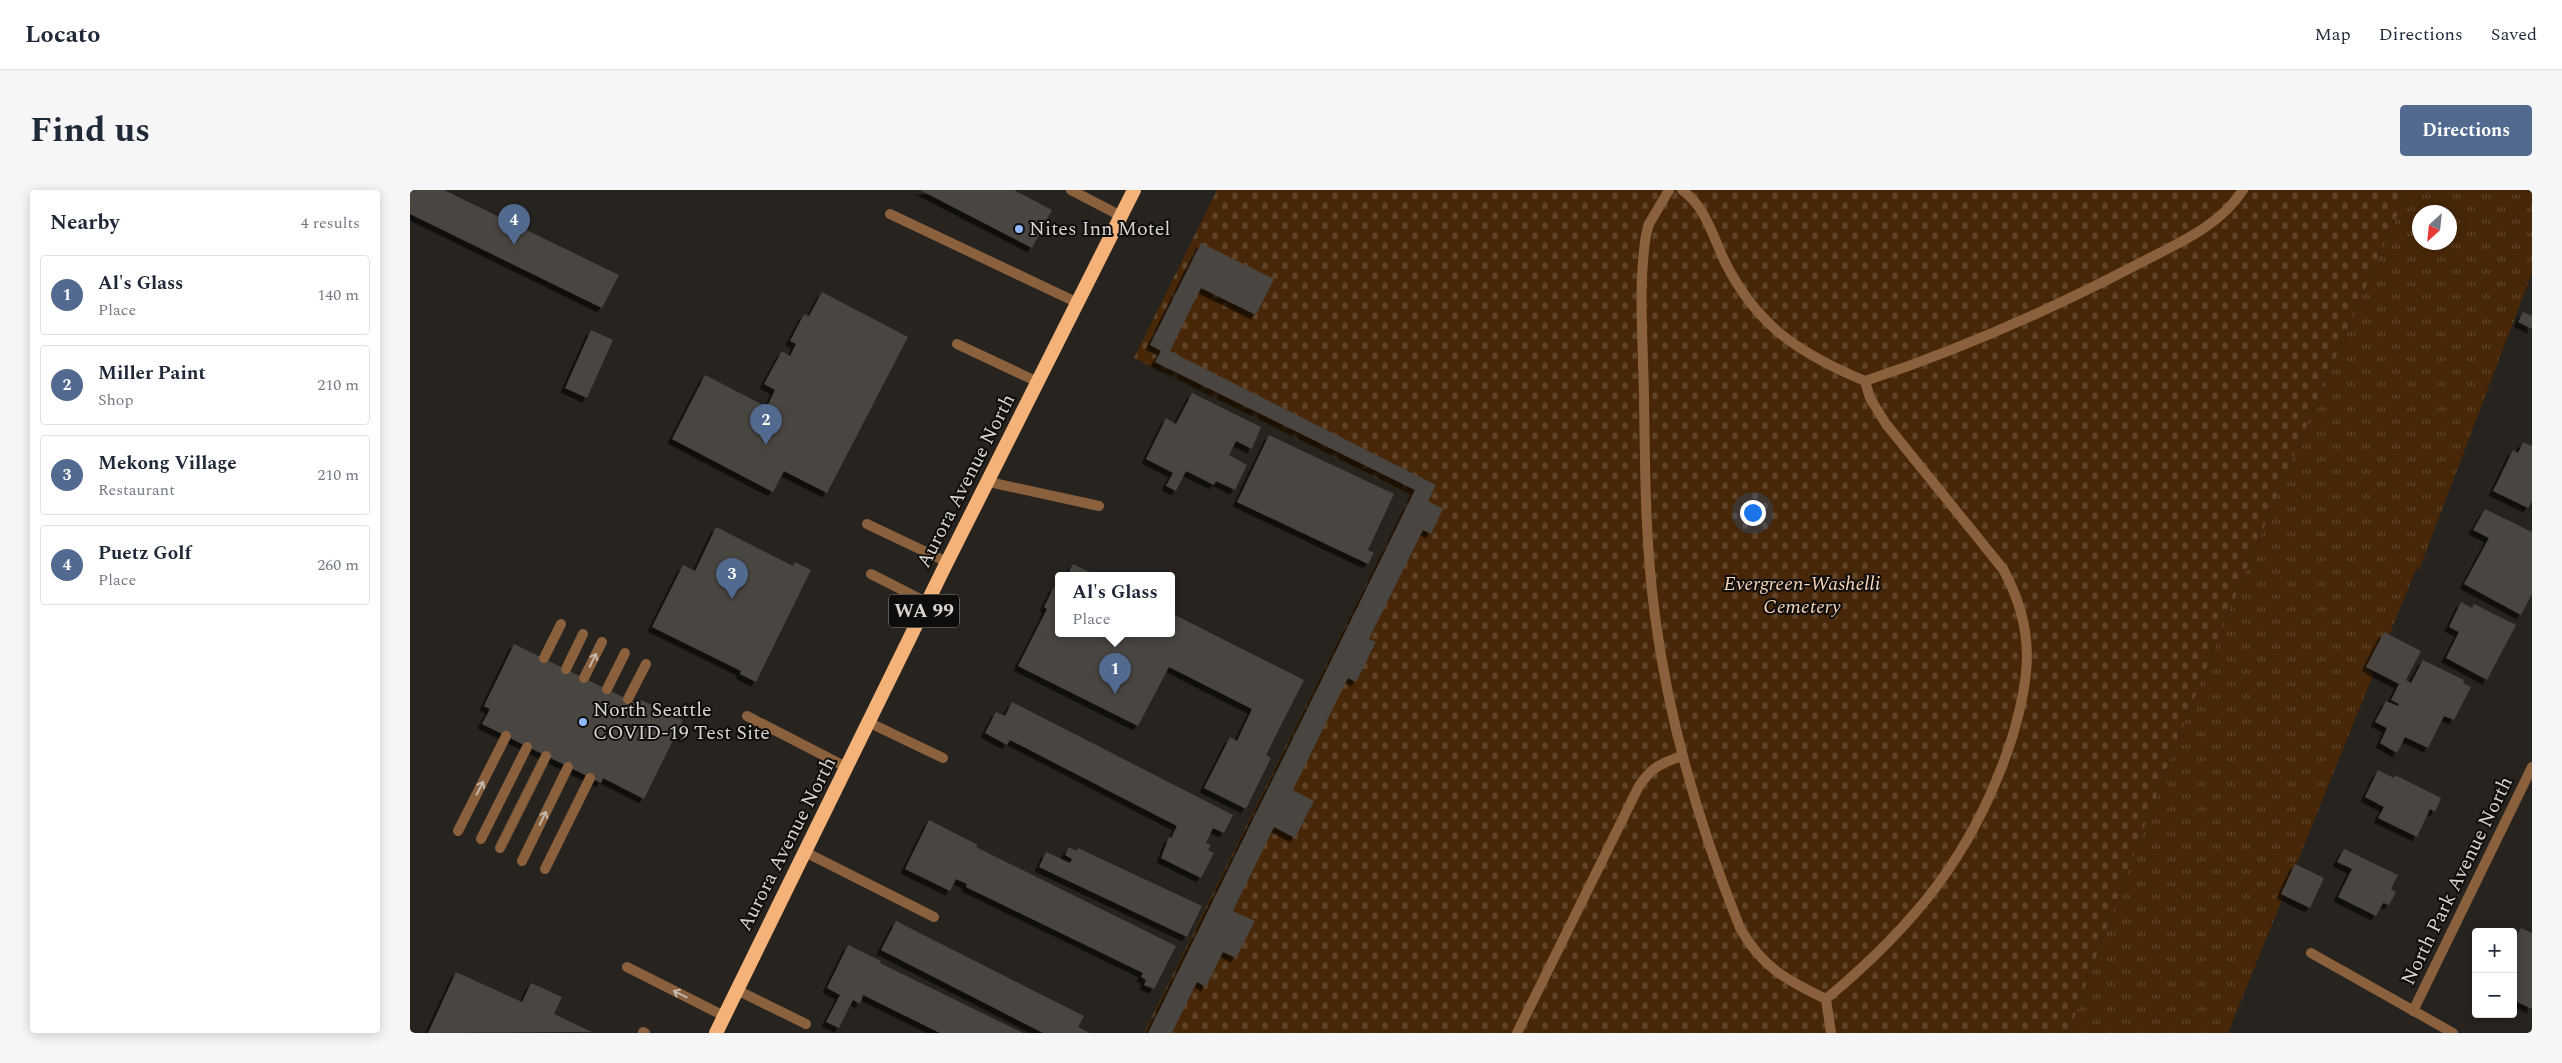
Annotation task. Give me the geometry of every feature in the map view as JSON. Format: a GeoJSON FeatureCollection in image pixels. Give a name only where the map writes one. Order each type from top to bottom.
{"type":"FeatureCollection","features":[{"type":"Feature","properties":{"kind":"highway","name":"Aurora Avenue North"},"geometry":{"type":"LineString","coordinates":[[716,1033],[848,768],[947,562],[1134,190]]}},
{"type":"Feature","properties":{"kind":"street"},"geometry":{"type":"LineString","coordinates":[[1071,190],[1121,216]]}},
{"type":"Feature","properties":{"kind":"street"},"geometry":{"type":"LineString","coordinates":[[1669,190],[1649,224],[1644,246],[1646,507],[1655,615],[1667,689],[1683,756],[1716,865],[1740,928],[1750,946],[1764,963],[1780,976],[1826,999]]}},
{"type":"Feature","properties":{"kind":"street"},"geometry":{"type":"LineString","coordinates":[[1682,190],[1708,221],[1736,282],[1766,323],[1787,341],[1814,358],[1865,381],[1986,335],[2116,275],[2211,223],[2228,209],[2243,190]]}},
{"type":"Feature","properties":{"kind":"street"},"geometry":{"type":"LineString","coordinates":[[890,214],[1078,303]]}},
{"type":"Feature","properties":{"kind":"street"},"geometry":{"type":"LineString","coordinates":[[957,344],[1038,382]]}},
{"type":"Feature","properties":{"kind":"street"},"geometry":{"type":"LineString","coordinates":[[1826,999],[1887,943],[1936,888],[1977,826],[2005,759],[2023,695],[2027,665],[2024,616],[2015,590],[2004,568],[1886,424],[1870,398],[1865,381]]}},
{"type":"Feature","properties":{"kind":"street"},"geometry":{"type":"LineString","coordinates":[[988,482],[1100,506]]}},
{"type":"Feature","properties":{"kind":"street"},"geometry":{"type":"LineString","coordinates":[[867,524],[947,562]]}},
{"type":"Feature","properties":{"kind":"street"},"geometry":{"type":"LineString","coordinates":[[871,574],[928,602]]}},
{"type":"Feature","properties":{"kind":"street"},"geometry":{"type":"LineString","coordinates":[[544,658],[561,624]]}},
{"type":"Feature","properties":{"kind":"street"},"geometry":{"type":"LineString","coordinates":[[566,669],[583,634]]}},
{"type":"Feature","properties":{"kind":"street"},"geometry":{"type":"LineString","coordinates":[[584,678],[602,642]]}},
{"type":"Feature","properties":{"kind":"street"},"geometry":{"type":"LineString","coordinates":[[607,689],[625,653]]}},
{"type":"Feature","properties":{"kind":"street"},"geometry":{"type":"LineString","coordinates":[[628,699],[646,664]]}},
{"type":"Feature","properties":{"kind":"street"},"geometry":{"type":"LineString","coordinates":[[747,716],[848,768]]}},
{"type":"Feature","properties":{"kind":"street"},"geometry":{"type":"LineString","coordinates":[[870,723],[943,758]]}},
{"type":"Feature","properties":{"kind":"street"},"geometry":{"type":"LineString","coordinates":[[458,831],[506,736]]}},
{"type":"Feature","properties":{"kind":"street"},"geometry":{"type":"LineString","coordinates":[[481,839],[527,747]]}},
{"type":"Feature","properties":{"kind":"street"},"geometry":{"type":"LineString","coordinates":[[500,848],[546,756]]}},
{"type":"Feature","properties":{"kind":"street"},"geometry":{"type":"LineString","coordinates":[[1517,1033],[1639,786],[1661,762],[1683,756]]}},
{"type":"Feature","properties":{"kind":"street"},"geometry":{"type":"LineString","coordinates":[[522,861],[568,767]]}},
{"type":"Feature","properties":{"kind":"street","name":"North Park Avenue North"},"geometry":{"type":"LineString","coordinates":[[2413,1011],[2532,767]]}},
{"type":"Feature","properties":{"kind":"street"},"geometry":{"type":"LineString","coordinates":[[545,869],[590,778]]}},
{"type":"Feature","properties":{"kind":"street"},"geometry":{"type":"LineString","coordinates":[[805,852],[934,916]]}},
{"type":"Feature","properties":{"kind":"street"},"geometry":{"type":"LineString","coordinates":[[2311,954],[2453,1033]]}},
{"type":"Feature","properties":{"kind":"street"},"geometry":{"type":"LineString","coordinates":[[627,967],[724,1016]]}},
{"type":"Feature","properties":{"kind":"street"},"geometry":{"type":"LineString","coordinates":[[737,990],[806,1024]]}},
{"type":"Feature","properties":{"kind":"street"},"geometry":{"type":"LineString","coordinates":[[1826,999],[1831,1033]]}},
{"type":"Feature","properties":{"kind":"green space","name":"Evergreen-Washelli Cemetery"},"geometry":{"type":"Polygon","coordinates":[[[1217,190],[2408,190],[2318,398],[2188,714],[2107,926],[2069,1033],[1144,1033],[1410,495],[1134,358],[1217,190]]]}},
{"type":"Feature","properties":{"kind":"green space"},"geometry":{"type":"Polygon","coordinates":[[[2408,190],[2532,190],[2532,273],[2419,570],[2416,569],[2228,1033],[2069,1033],[2107,926],[2188,714],[2274,503],[2408,190]]]}},
{"type":"Feature","properties":{"kind":"building"},"geometry":{"type":"Polygon","coordinates":[[[410,190],[444,190],[619,275],[602,308],[410,214],[410,190]]]}},
{"type":"Feature","properties":{"kind":"building","name":"Nites Inn Motel"},"geometry":{"type":"Polygon","coordinates":[[[920,190],[1014,190],[1052,210],[1032,248],[920,190]]]}},
{"type":"Feature","properties":{"kind":"building"},"geometry":{"type":"Polygon","coordinates":[[[1201,243],[1274,279],[1256,315],[1201,288],[1170,351],[1436,485],[1428,501],[1443,509],[1431,534],[1423,530],[1369,639],[1376,642],[1356,682],[1348,678],[1293,790],[1314,801],[1295,838],[1274,827],[1233,911],[1255,921],[1236,958],[1223,952],[1206,987],[1197,982],[1172,1033],[1148,1033],[1415,490],[1155,362],[1161,351],[1150,345],[1201,243]]]}},
{"type":"Feature","properties":{"kind":"building"},"geometry":{"type":"Polygon","coordinates":[[[822,292],[908,337],[827,493],[784,471],[773,492],[672,439],[705,375],[767,407],[775,390],[764,384],[782,351],[790,356],[796,344],[790,341],[804,314],[809,316],[822,292]]]}},
{"type":"Feature","properties":{"kind":"building"},"geometry":{"type":"Polygon","coordinates":[[[2523,312],[2532,316],[2532,329],[2518,322],[2523,312]]]}},
{"type":"Feature","properties":{"kind":"building"},"geometry":{"type":"Polygon","coordinates":[[[591,330],[613,340],[587,398],[565,388],[591,330]]]}},
{"type":"Feature","properties":{"kind":"building"},"geometry":{"type":"Polygon","coordinates":[[[1192,393],[1261,427],[1252,449],[1236,441],[1229,455],[1247,465],[1235,490],[1216,481],[1214,485],[1186,471],[1176,491],[1166,486],[1173,473],[1146,459],[1166,418],[1176,424],[1192,393]]]}},
{"type":"Feature","properties":{"kind":"building"},"geometry":{"type":"Polygon","coordinates":[[[1269,435],[1394,494],[1368,550],[1374,553],[1368,564],[1237,502],[1269,435]]]}},
{"type":"Feature","properties":{"kind":"building"},"geometry":{"type":"Polygon","coordinates":[[[2523,442],[2532,446],[2532,501],[2528,508],[2493,491],[2513,450],[2518,453],[2523,442]]]}},
{"type":"Feature","properties":{"kind":"building"},"geometry":{"type":"Polygon","coordinates":[[[2485,509],[2532,532],[2532,594],[2521,615],[2464,584],[2489,538],[2473,530],[2485,509]]]}},
{"type":"Feature","properties":{"kind":"building"},"geometry":{"type":"Polygon","coordinates":[[[716,527],[793,566],[795,562],[811,570],[756,682],[740,674],[741,671],[652,627],[683,565],[695,571],[716,527]]]}},
{"type":"Feature","properties":{"kind":"building"},"geometry":{"type":"Polygon","coordinates":[[[1073,564],[1090,572],[1069,572],[1073,564]]]}},
{"type":"Feature","properties":{"kind":"building"},"geometry":{"type":"Polygon","coordinates":[[[1055,587],[1055,637],[1175,637],[1175,615],[1304,680],[1266,755],[1271,758],[1246,809],[1204,788],[1230,737],[1237,741],[1252,709],[1169,667],[1138,726],[1018,666],[1047,609],[1044,607],[1055,587]]]}},
{"type":"Feature","properties":{"kind":"building"},"geometry":{"type":"Polygon","coordinates":[[[2461,602],[2472,608],[2474,604],[2516,625],[2487,680],[2446,658],[2459,632],[2449,627],[2461,602]]]}},
{"type":"Feature","properties":{"kind":"building"},"geometry":{"type":"Polygon","coordinates":[[[2384,632],[2421,651],[2406,680],[2411,683],[2423,660],[2464,680],[2463,683],[2471,687],[2454,720],[2444,716],[2428,748],[2405,737],[2397,753],[2380,743],[2387,728],[2375,722],[2386,701],[2398,706],[2399,704],[2391,700],[2399,684],[2366,667],[2384,632]]]}},
{"type":"Feature","properties":{"kind":"building","name":"North Seattle COVID-19 Test Site"},"geometry":{"type":"Polygon","coordinates":[[[514,644],[637,704],[639,699],[683,720],[644,799],[603,778],[601,783],[482,724],[490,709],[484,706],[514,644]]]}},
{"type":"Feature","properties":{"kind":"building"},"geometry":{"type":"Polygon","coordinates":[[[1012,702],[1233,815],[1224,833],[1213,828],[1206,843],[1211,845],[1208,850],[1214,853],[1201,878],[1161,858],[1169,837],[1171,838],[1177,826],[1010,740],[1007,745],[985,733],[996,712],[1005,716],[1012,702]]]}},
{"type":"Feature","properties":{"kind":"building"},"geometry":{"type":"Polygon","coordinates":[[[2378,770],[2394,778],[2395,775],[2441,798],[2435,812],[2430,809],[2417,837],[2378,818],[2384,807],[2365,797],[2378,770]]]}},
{"type":"Feature","properties":{"kind":"building"},"geometry":{"type":"Polygon","coordinates":[[[929,820],[978,845],[976,847],[1176,946],[1154,989],[1144,985],[1146,980],[1141,977],[1143,973],[966,887],[967,884],[956,879],[950,891],[905,869],[929,820]]]}},
{"type":"Feature","properties":{"kind":"building"},"geometry":{"type":"Polygon","coordinates":[[[1069,847],[1076,851],[1078,848],[1202,906],[1187,937],[1039,867],[1046,852],[1070,863],[1072,859],[1065,855],[1069,847]]]}},
{"type":"Feature","properties":{"kind":"building"},"geometry":{"type":"Polygon","coordinates":[[[2344,849],[2398,875],[2391,889],[2396,892],[2389,905],[2383,903],[2376,916],[2338,897],[2352,869],[2337,862],[2344,849]]]}},
{"type":"Feature","properties":{"kind":"building"},"geometry":{"type":"Polygon","coordinates":[[[2295,864],[2324,878],[2310,908],[2281,894],[2295,864]]]}},
{"type":"Feature","properties":{"kind":"building"},"geometry":{"type":"Polygon","coordinates":[[[896,921],[1084,1016],[1078,1027],[1090,1033],[1043,1033],[881,950],[896,921]]]}},
{"type":"Feature","properties":{"kind":"building"},"geometry":{"type":"Polygon","coordinates":[[[2521,928],[2532,933],[2532,1009],[2517,1002],[2517,936],[2521,928]]]}},
{"type":"Feature","properties":{"kind":"building"},"geometry":{"type":"Polygon","coordinates":[[[848,945],[881,961],[880,963],[1023,1033],[940,1033],[863,995],[860,1004],[853,1000],[839,1028],[826,1022],[840,995],[827,988],[848,945]]]}},
{"type":"Feature","properties":{"kind":"building"},"geometry":{"type":"Polygon","coordinates":[[[456,972],[522,1002],[531,983],[562,997],[554,1014],[592,1032],[428,1033],[456,972]]]}},
{"type":"Feature","properties":{"kind":"place","name":"Nites Inn Motel"},"geometry":{"type":"Point","coordinates":[1019,229]}},
{"type":"Feature","properties":{"kind":"place","name":"Puetz Golf"},"geometry":{"type":"Point","coordinates":[514,245]}},
{"type":"Feature","properties":{"kind":"place","name":"Miller Paint"},"geometry":{"type":"Point","coordinates":[766,445]}},
{"type":"Feature","properties":{"kind":"place","name":"Mekong Village"},"geometry":{"type":"Point","coordinates":[732,599]}},
{"type":"Feature","properties":{"kind":"place","name":"Al's Glass"},"geometry":{"type":"Point","coordinates":[1115,694]}},
{"type":"Feature","properties":{"kind":"place","name":"North Seattle COVID-19 Test Site"},"geometry":{"type":"Point","coordinates":[583,722]}}]}
